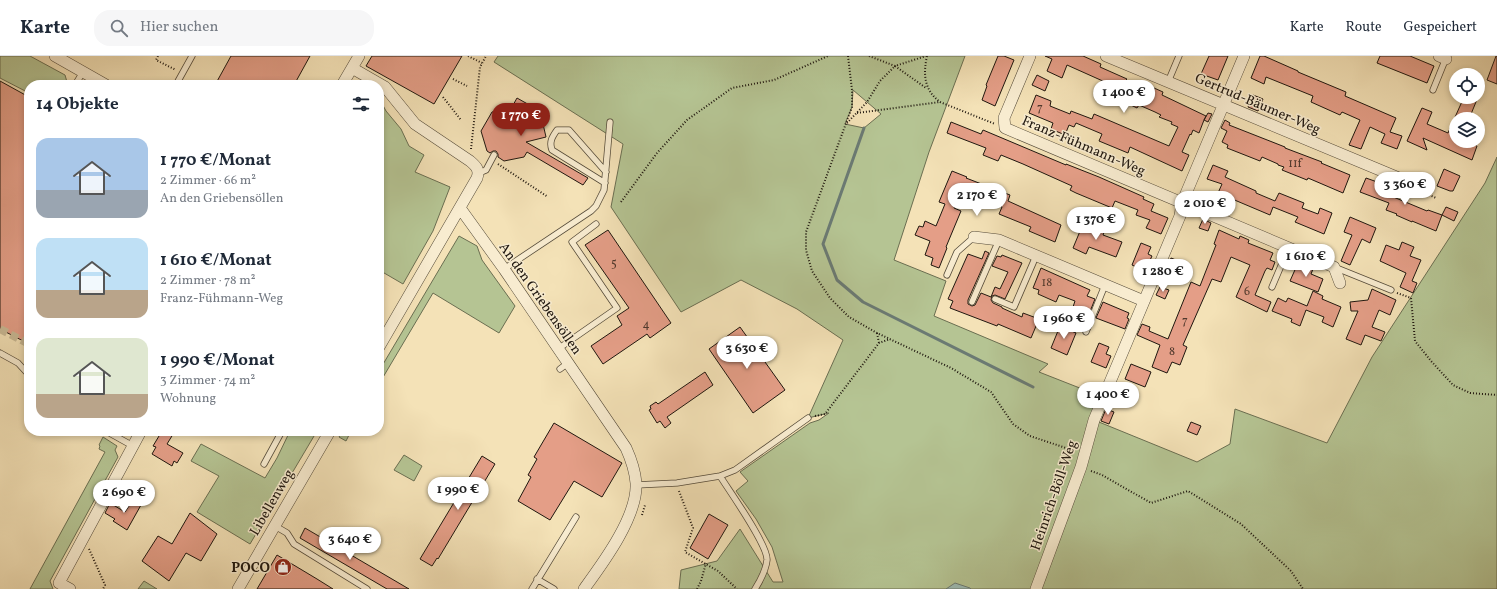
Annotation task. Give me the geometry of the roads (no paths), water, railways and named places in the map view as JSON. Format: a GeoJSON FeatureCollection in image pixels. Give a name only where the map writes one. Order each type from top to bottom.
{"type":"FeatureCollection","features":[{"type":"Feature","properties":{"kind":"street"},"geometry":{"type":"LineString","coordinates":[[55,56],[97,80]]}},
{"type":"Feature","properties":{"kind":"street"},"geometry":{"type":"LineString","coordinates":[[345,80],[359,56]]}},
{"type":"Feature","properties":{"kind":"street","name":"Franz-Fühmann-Weg"},"geometry":{"type":"LineString","coordinates":[[1030,56],[1004,118],[1005,128],[1334,267]]}},
{"type":"Feature","properties":{"kind":"street","name":"Gertrud-Bäumer-Weg"},"geometry":{"type":"LineString","coordinates":[[1106,56],[1399,178]]}},
{"type":"Feature","properties":{"kind":"street","name":"Heinrich-Böll-Weg"},"geometry":{"type":"LineString","coordinates":[[1036,589],[1081,467],[1094,420],[1180,216],[1182,203],[1244,56]]}},
{"type":"Feature","properties":{"kind":"street"},"geometry":{"type":"LineString","coordinates":[[352,68],[373,80]]}},
{"type":"Feature","properties":{"kind":"street"},"geometry":{"type":"LineString","coordinates":[[384,86],[415,124],[470,161],[477,167],[479,173],[478,178],[384,338]]}},
{"type":"Feature","properties":{"kind":"street","name":"An den Griebensöllen"},"geometry":{"type":"LineString","coordinates":[[460,208],[504,269],[558,349],[564,366],[626,448],[632,461],[636,485],[633,505],[627,521],[613,546],[584,589]]}},
{"type":"Feature","properties":{"kind":"street"},"geometry":{"type":"LineString","coordinates":[[974,237],[999,240],[1144,301]]}},
{"type":"Feature","properties":{"kind":"street"},"geometry":{"type":"LineString","coordinates":[[1334,267],[1340,283]]}},
{"type":"Feature","properties":{"kind":"street"},"geometry":{"type":"LineString","coordinates":[[70,589],[60,583],[138,436]]}},
{"type":"Feature","properties":{"kind":"street","name":"Libellenweg"},"geometry":{"type":"LineString","coordinates":[[238,589],[327,436]]}},
{"type":"Feature","properties":{"kind":"lane"},"geometry":{"type":"LineString","coordinates":[[179,80],[192,56]]}},
{"type":"Feature","properties":{"kind":"lane"},"geometry":{"type":"LineString","coordinates":[[1168,82],[1179,56]]}},
{"type":"Feature","properties":{"kind":"lane"},"geometry":{"type":"LineString","coordinates":[[1433,90],[1444,57]]}},
{"type":"Feature","properties":{"kind":"lane"},"geometry":{"type":"LineString","coordinates":[[78,80],[83,72]]}},
{"type":"Feature","properties":{"kind":"lane"},"geometry":{"type":"LineString","coordinates":[[504,269],[591,211],[596,206],[604,190],[610,122]]}},
{"type":"Feature","properties":{"kind":"lane"},"geometry":{"type":"LineString","coordinates":[[605,183],[552,150],[550,145],[552,137],[557,130],[569,130],[606,172]]}},
{"type":"Feature","properties":{"kind":"lane"},"geometry":{"type":"LineString","coordinates":[[479,173],[486,170],[493,158]]}},
{"type":"Feature","properties":{"kind":"lane"},"geometry":{"type":"LineString","coordinates":[[558,349],[617,308],[572,242],[596,224]]}},
{"type":"Feature","properties":{"kind":"lane"},"geometry":{"type":"LineString","coordinates":[[947,276],[957,252],[974,237]]}},
{"type":"Feature","properties":{"kind":"lane"},"geometry":{"type":"LineString","coordinates":[[972,302],[999,240]]}},
{"type":"Feature","properties":{"kind":"lane"},"geometry":{"type":"LineString","coordinates":[[1272,287],[1289,247]]}},
{"type":"Feature","properties":{"kind":"lane"},"geometry":{"type":"LineString","coordinates":[[994,299],[1014,307],[1036,256]]}},
{"type":"Feature","properties":{"kind":"lane"},"geometry":{"type":"LineString","coordinates":[[1334,267],[1391,290]]}},
{"type":"Feature","properties":{"kind":"lane"},"geometry":{"type":"LineString","coordinates":[[1086,332],[1105,284]]}},
{"type":"Feature","properties":{"kind":"lane"},"geometry":{"type":"LineString","coordinates":[[0,353],[18,363],[24,370]]}},
{"type":"Feature","properties":{"kind":"lane"},"geometry":{"type":"LineString","coordinates":[[636,485],[677,483],[720,476],[735,470],[808,418]]}},
{"type":"Feature","properties":{"kind":"lane"},"geometry":{"type":"LineString","coordinates":[[115,436],[133,446]]}},
{"type":"Feature","properties":{"kind":"lane"},"geometry":{"type":"LineString","coordinates":[[264,464],[274,440],[278,436]]}},
{"type":"Feature","properties":{"kind":"lane"},"geometry":{"type":"LineString","coordinates":[[720,476],[760,538],[767,560],[762,577],[755,589]]}},
{"type":"Feature","properties":{"kind":"lane"},"geometry":{"type":"LineString","coordinates":[[532,589],[576,517]]}},
{"type":"Feature","properties":{"kind":"lane"},"geometry":{"type":"LineString","coordinates":[[275,526],[287,533],[294,544],[367,589]]}},
{"type":"Feature","properties":{"kind":"lane"},"geometry":{"type":"LineString","coordinates":[[537,579],[554,589]]}},
{"type":"Feature","properties":{"kind":"water"},"geometry":{"type":"Polygon","coordinates":[[[955,583],[970,588],[971,589],[946,589],[955,583]]]}},
{"type":"Feature","properties":{"kind":"waterway"},"geometry":{"type":"LineString","coordinates":[[864,128],[823,244],[837,280],[863,302],[1033,387]]}},
{"type":"Feature","properties":{"kind":"tunnel"},"geometry":{"type":"LineString","coordinates":[[0,329],[24,341]]}},
{"type":"Feature","properties":{"kind":"place","name":"POCO"},"geometry":{"type":"Point","coordinates":[283,567]}}]}
